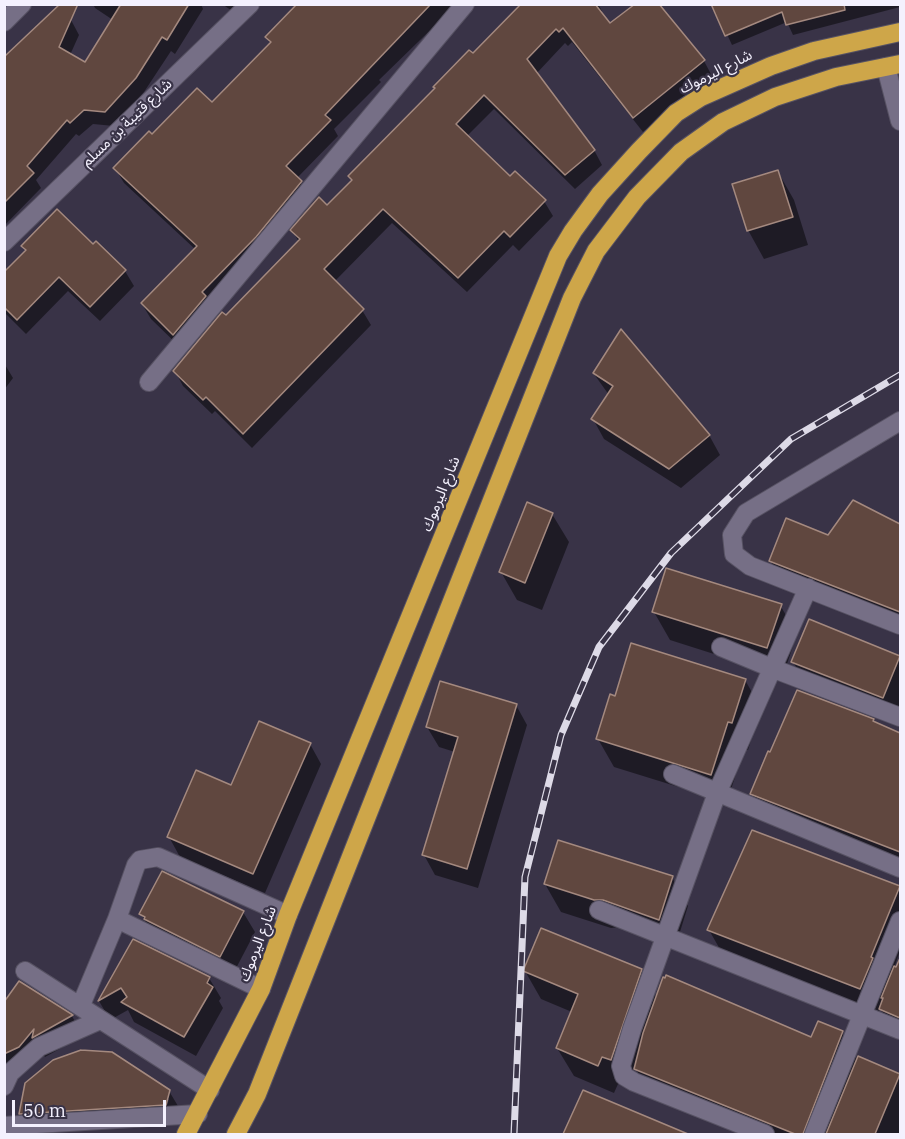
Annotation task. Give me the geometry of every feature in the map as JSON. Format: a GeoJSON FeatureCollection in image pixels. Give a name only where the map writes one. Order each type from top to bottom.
{"type":"FeatureCollection","features":[{"type":"Feature","properties":{"kind":"highway","name":"شارع اليرموك"},"geometry":{"type":"LineString","coordinates":[[186,1134],[261,989],[288,915],[558,256],[573,231],[600,194],[639,151],[676,113],[701,97],[771,66],[814,51],[900,32]]}},
{"type":"Feature","properties":{"kind":"highway"},"geometry":{"type":"LineString","coordinates":[[236,1134],[257,1094],[572,298],[596,251],[638,197],[681,152],[723,122],[775,97],[836,77],[893,66]]}},
{"type":"Feature","properties":{"kind":"street"},"geometry":{"type":"LineString","coordinates":[[4,22],[22,4]]}},
{"type":"Feature","properties":{"kind":"street","name":"شارع قتيبة بن مسلم"},"geometry":{"type":"LineString","coordinates":[[4,242],[250,4]]}},
{"type":"Feature","properties":{"kind":"street"},"geometry":{"type":"LineString","coordinates":[[149,382],[465,4]]}},
{"type":"Feature","properties":{"kind":"street"},"geometry":{"type":"LineString","coordinates":[[893,66],[900,122]]}},
{"type":"Feature","properties":{"kind":"street"},"geometry":{"type":"LineString","coordinates":[[900,421],[746,513],[732,535],[734,554],[750,566],[900,625]]}},
{"type":"Feature","properties":{"kind":"street"},"geometry":{"type":"LineString","coordinates":[[765,1134],[624,1076],[621,1066],[632,1029],[717,793],[808,588]]}},
{"type":"Feature","properties":{"kind":"street"},"geometry":{"type":"LineString","coordinates":[[721,647],[900,717]]}},
{"type":"Feature","properties":{"kind":"street"},"geometry":{"type":"LineString","coordinates":[[674,774],[900,868]]}},
{"type":"Feature","properties":{"kind":"street"},"geometry":{"type":"LineString","coordinates":[[81,1005],[117,919],[136,865],[140,860],[158,857],[288,915]]}},
{"type":"Feature","properties":{"kind":"street"},"geometry":{"type":"LineString","coordinates":[[599,910],[900,1030]]}},
{"type":"Feature","properties":{"kind":"street"},"geometry":{"type":"LineString","coordinates":[[117,919],[261,989]]}},
{"type":"Feature","properties":{"kind":"street"},"geometry":{"type":"LineString","coordinates":[[814,1134],[900,921]]}},
{"type":"Feature","properties":{"kind":"street"},"geometry":{"type":"LineString","coordinates":[[26,971],[210,1090]]}},
{"type":"Feature","properties":{"kind":"street"},"geometry":{"type":"LineString","coordinates":[[4,1086],[10,1073],[39,1047],[100,1020]]}},
{"type":"Feature","properties":{"kind":"street"},"geometry":{"type":"LineString","coordinates":[[4,1126],[198,1114]]}},
{"type":"Feature","properties":{"kind":"building"},"geometry":{"type":"Polygon","coordinates":[[[60,4],[78,4],[59,47],[85,62],[121,4],[189,4],[167,40],[162,37],[136,78],[105,112],[84,110],[70,123],[67,120],[27,166],[34,173],[4,203],[5,56],[60,4]]]}},
{"type":"Feature","properties":{"kind":"building"},"geometry":{"type":"Polygon","coordinates":[[[297,4],[431,4],[325,115],[331,120],[286,166],[302,181],[256,237],[202,292],[206,296],[173,335],[141,303],[197,246],[113,168],[149,131],[152,134],[197,88],[212,102],[271,42],[265,37],[297,4]]]}},
{"type":"Feature","properties":{"kind":"building"},"geometry":{"type":"Polygon","coordinates":[[[521,4],[595,4],[610,23],[635,4],[659,4],[705,60],[633,118],[563,28],[559,32],[556,29],[527,59],[595,150],[565,175],[484,95],[456,124],[510,176],[515,171],[546,200],[510,237],[504,231],[458,278],[383,209],[324,269],[364,309],[243,434],[206,397],[203,400],[173,371],[222,312],[226,315],[300,239],[290,230],[319,197],[327,205],[352,180],[348,176],[435,88],[433,87],[469,50],[473,53],[521,4]]]}},
{"type":"Feature","properties":{"kind":"building"},"geometry":{"type":"Polygon","coordinates":[[[711,4],[844,4],[845,10],[786,25],[782,12],[725,36],[711,4]]]}},
{"type":"Feature","properties":{"kind":"building"},"geometry":{"type":"Polygon","coordinates":[[[778,170],[793,217],[747,231],[732,184],[778,170]]]}},
{"type":"Feature","properties":{"kind":"building"},"geometry":{"type":"Polygon","coordinates":[[[57,209],[93,244],[96,241],[126,270],[90,307],[59,277],[17,320],[4,307],[4,272],[26,250],[21,246],[57,209]]]}},
{"type":"Feature","properties":{"kind":"building"},"geometry":{"type":"Polygon","coordinates":[[[621,329],[710,435],[669,469],[591,419],[613,386],[593,373],[621,329]]]}},
{"type":"Feature","properties":{"kind":"building"},"geometry":{"type":"Polygon","coordinates":[[[853,500],[900,524],[900,612],[769,561],[786,518],[828,535],[853,500]]]}},
{"type":"Feature","properties":{"kind":"building"},"geometry":{"type":"Polygon","coordinates":[[[527,502],[553,513],[525,583],[499,572],[527,502]]]}},
{"type":"Feature","properties":{"kind":"building"},"geometry":{"type":"Polygon","coordinates":[[[666,568],[782,604],[767,648],[652,612],[666,568]]]}},
{"type":"Feature","properties":{"kind":"building"},"geometry":{"type":"Polygon","coordinates":[[[809,619],[900,656],[883,698],[791,662],[809,619]]]}},
{"type":"Feature","properties":{"kind":"building"},"geometry":{"type":"Polygon","coordinates":[[[631,643],[746,679],[732,723],[728,722],[711,775],[596,739],[610,694],[615,696],[631,643]]]}},
{"type":"Feature","properties":{"kind":"building"},"geometry":{"type":"Polygon","coordinates":[[[440,681],[517,704],[467,869],[422,855],[458,737],[426,727],[440,681]]]}},
{"type":"Feature","properties":{"kind":"building"},"geometry":{"type":"Polygon","coordinates":[[[797,690],[874,719],[873,721],[900,733],[900,852],[750,794],[797,690]]]}},
{"type":"Feature","properties":{"kind":"building"},"geometry":{"type":"Polygon","coordinates":[[[259,721],[311,743],[253,874],[167,837],[196,770],[231,785],[259,721]]]}},
{"type":"Feature","properties":{"kind":"building"},"geometry":{"type":"Polygon","coordinates":[[[752,830],[900,886],[860,989],[707,930],[752,830]]]}},
{"type":"Feature","properties":{"kind":"building"},"geometry":{"type":"Polygon","coordinates":[[[558,840],[673,876],[659,920],[603,900],[594,900],[544,884],[558,840]]]}},
{"type":"Feature","properties":{"kind":"building"},"geometry":{"type":"Polygon","coordinates":[[[162,871],[244,911],[220,957],[144,919],[145,917],[139,914],[162,871]]]}},
{"type":"Feature","properties":{"kind":"building"},"geometry":{"type":"Polygon","coordinates":[[[541,928],[642,969],[611,1060],[602,1057],[598,1066],[556,1048],[578,994],[523,971],[541,928]]]}},
{"type":"Feature","properties":{"kind":"building"},"geometry":{"type":"Polygon","coordinates":[[[133,939],[210,977],[207,983],[213,987],[184,1037],[121,1002],[127,997],[121,988],[98,1001],[133,939]]]}},
{"type":"Feature","properties":{"kind":"building"},"geometry":{"type":"Polygon","coordinates":[[[900,958],[900,1018],[879,1009],[894,966],[896,967],[900,958]]]}},
{"type":"Feature","properties":{"kind":"building"},"geometry":{"type":"Polygon","coordinates":[[[666,975],[811,1037],[818,1021],[843,1031],[803,1134],[795,1134],[634,1069],[643,1033],[663,977],[665,978],[666,975]]]}},
{"type":"Feature","properties":{"kind":"building"},"geometry":{"type":"Polygon","coordinates":[[[19,981],[73,1015],[32,1038],[34,1029],[19,1047],[4,1054],[4,1002],[19,981]]]}},
{"type":"Feature","properties":{"kind":"building"},"geometry":{"type":"Polygon","coordinates":[[[81,1050],[112,1052],[170,1090],[166,1105],[19,1114],[25,1083],[53,1060],[81,1050]]]}},
{"type":"Feature","properties":{"kind":"building"},"geometry":{"type":"Polygon","coordinates":[[[858,1056],[900,1074],[875,1134],[826,1134],[858,1056]]]}},
{"type":"Feature","properties":{"kind":"building"},"geometry":{"type":"Polygon","coordinates":[[[583,1090],[688,1134],[563,1134],[583,1090]]]}},
{"type":"Feature","properties":{"kind":"railway"},"geometry":{"type":"LineString","coordinates":[[514,1134],[525,877],[561,735],[599,647],[671,553],[791,439],[900,375]]}}]}
